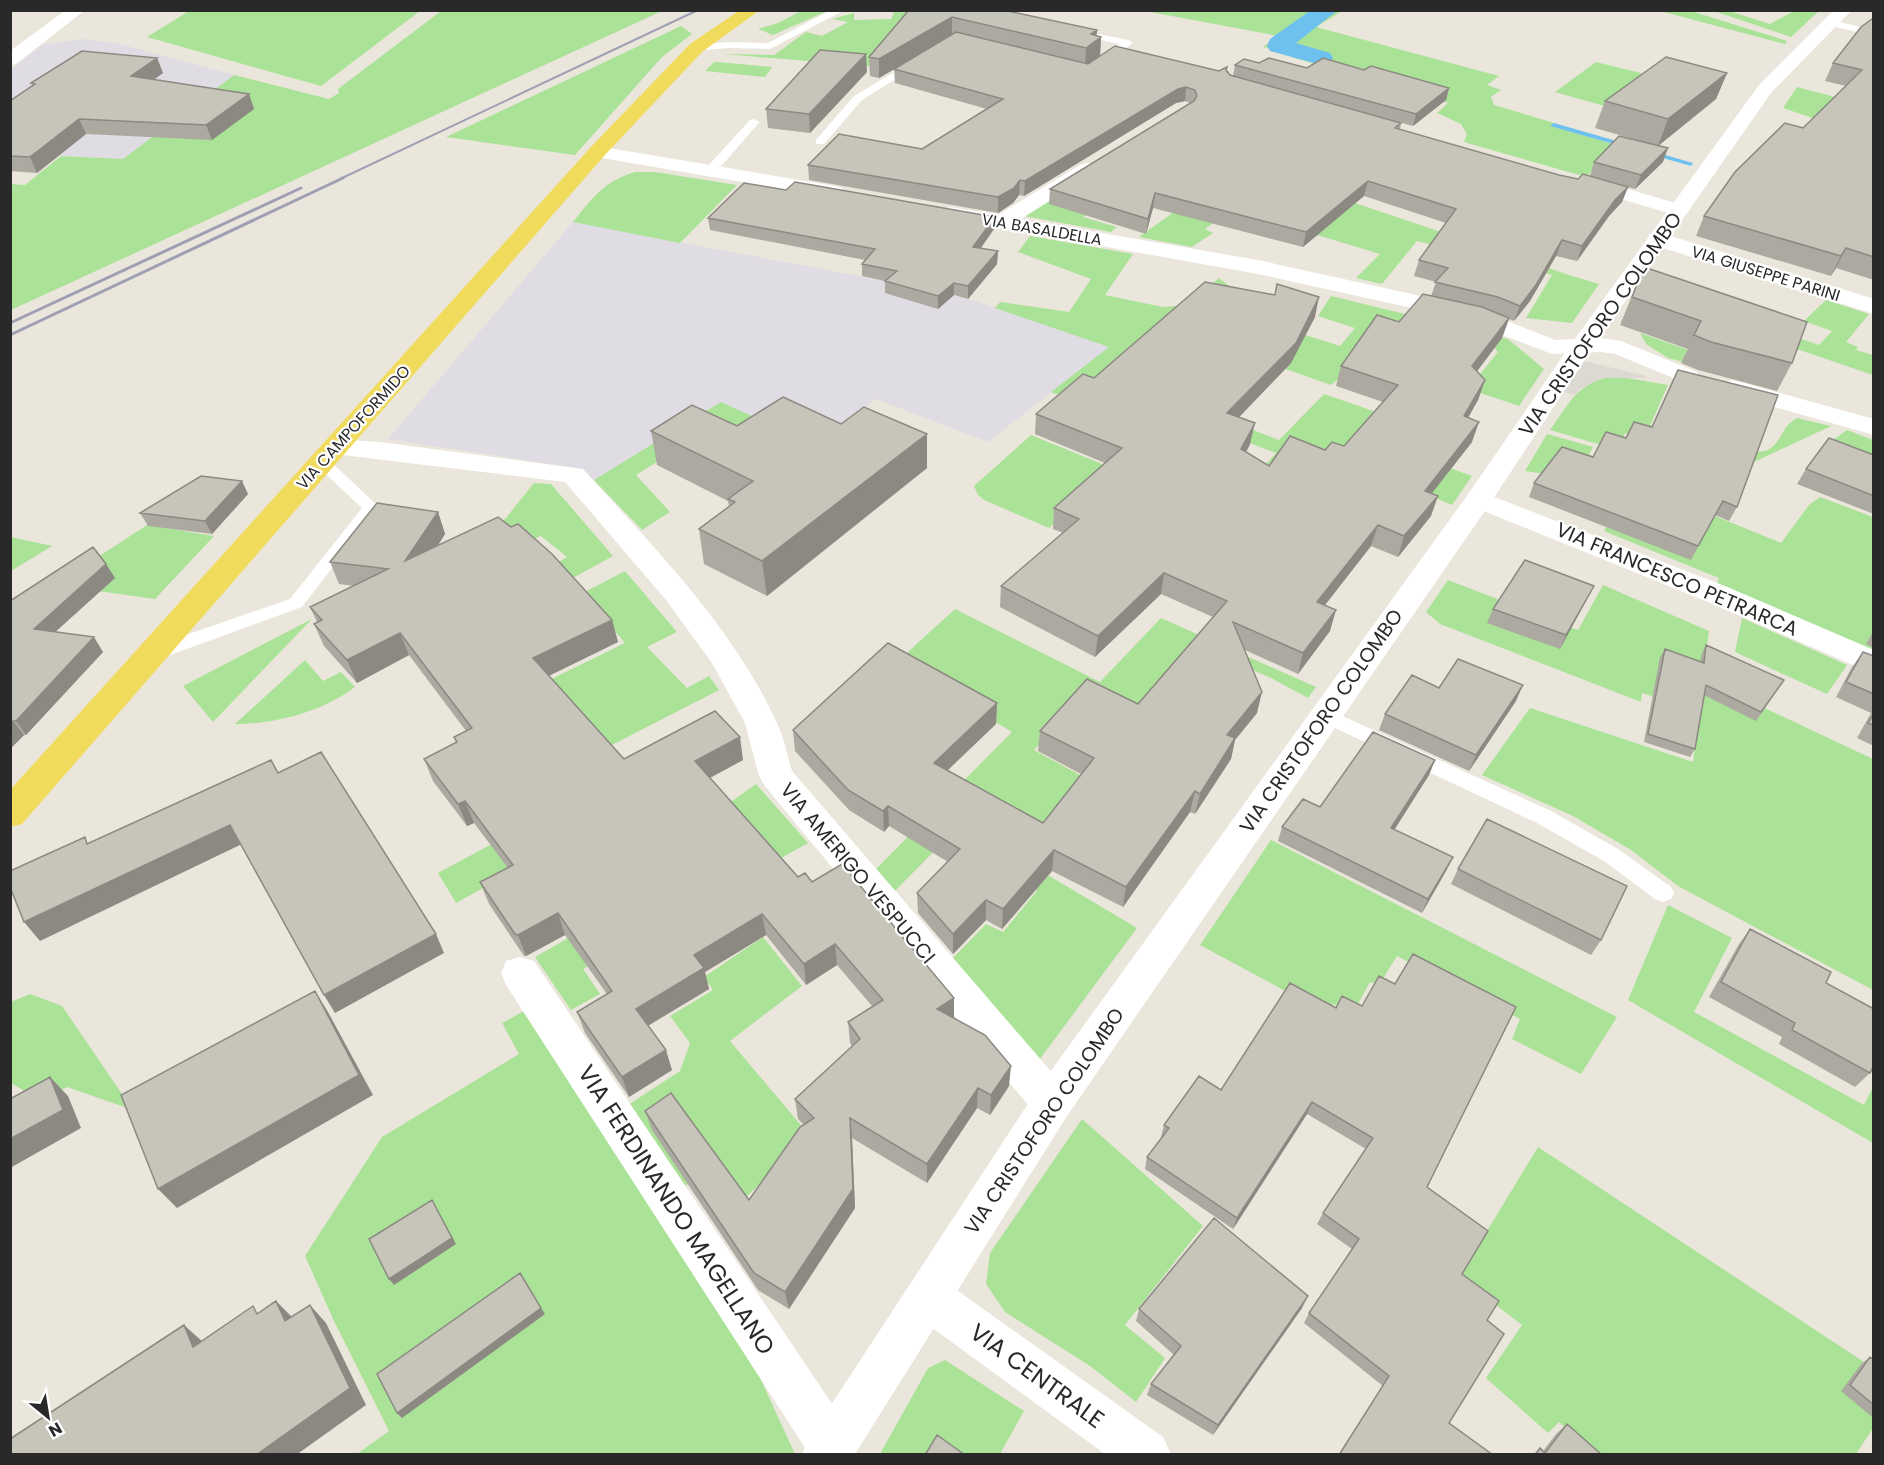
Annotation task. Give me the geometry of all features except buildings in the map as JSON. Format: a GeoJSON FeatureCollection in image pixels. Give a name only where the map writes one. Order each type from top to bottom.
{"type":"FeatureCollection","features":[{"type":"Feature","properties":{"kind":"main road","name":"VIA CAMPOFORMIDO"},"geometry":{"type":"LineString","coordinates":[[10,814],[597,152],[698,46],[753,10]]}},
{"type":"Feature","properties":{"kind":"street"},"geometry":{"type":"LineString","coordinates":[[10,60],[77,10]]}},
{"type":"Feature","properties":{"kind":"street","name":"VIA CRISTOFORO COLOMBO"},"geometry":{"type":"LineString","coordinates":[[830,1450],[1052,1103],[1479,499],[1583,345],[1765,89],[1837,17]]}},
{"type":"Feature","properties":{"kind":"street"},"geometry":{"type":"LineString","coordinates":[[597,152],[855,196]]}},
{"type":"Feature","properties":{"kind":"street","name":"VIA BASALDELLA"},"geometry":{"type":"LineString","coordinates":[[1001,222],[1103,159]]}},
{"type":"Feature","properties":{"kind":"street"},"geometry":{"type":"LineString","coordinates":[[1563,176],[1679,210]]}},
{"type":"Feature","properties":{"kind":"street","name":"VIA BASALDELLA"},"geometry":{"type":"LineString","coordinates":[[934,210],[1258,267],[1484,320],[1552,347],[1583,345]]}},
{"type":"Feature","properties":{"kind":"street","name":"VIA GIUSEPPE PARINI"},"geometry":{"type":"LineString","coordinates":[[1658,239],[1874,307]]}},
{"type":"Feature","properties":{"kind":"street"},"geometry":{"type":"LineString","coordinates":[[1583,345],[1593,353],[1624,365],[1688,377],[1874,427]]}},
{"type":"Feature","properties":{"kind":"street","name":"VIA AMERIGO VESPUCCI"},"geometry":{"type":"LineString","coordinates":[[329,454],[380,450],[573,475],[693,612],[730,665],[762,725],[776,776],[1052,1103]]}},
{"type":"Feature","properties":{"kind":"street","name":"VIA FRANCESCO PETRARCA"},"geometry":{"type":"LineString","coordinates":[[1479,499],[1714,593],[1874,663]]}},
{"type":"Feature","properties":{"kind":"street","name":"VIA FERDINANDO MAGELLANO"},"geometry":{"type":"LineString","coordinates":[[520,973],[830,1450]]}},
{"type":"Feature","properties":{"kind":"street","name":"VIA CENTRALE"},"geometry":{"type":"LineString","coordinates":[[928,1297],[1146,1455]]}},
{"type":"Feature","properties":{"kind":"lane"},"geometry":{"type":"LineString","coordinates":[[698,46],[770,46],[840,10]]}},
{"type":"Feature","properties":{"kind":"lane"},"geometry":{"type":"LineString","coordinates":[[1837,17],[1874,33]]}},
{"type":"Feature","properties":{"kind":"lane"},"geometry":{"type":"LineString","coordinates":[[1059,29],[1128,44],[1095,67]]}},
{"type":"Feature","properties":{"kind":"lane"},"geometry":{"type":"LineString","coordinates":[[820,142],[858,98],[926,56]]}},
{"type":"Feature","properties":{"kind":"lane"},"geometry":{"type":"LineString","coordinates":[[711,170],[754,122]]}},
{"type":"Feature","properties":{"kind":"lane"},"geometry":{"type":"LineString","coordinates":[[153,654],[296,603],[371,507],[329,454]]}},
{"type":"Feature","properties":{"kind":"lane"},"geometry":{"type":"LineString","coordinates":[[1325,715],[1544,817],[1611,855],[1663,893]]}},
{"type":"Feature","properties":{"kind":"shaded area"},"geometry":{"type":"Polygon","coordinates":[[[81,39],[116,43],[234,75],[123,159],[11,153],[11,70],[42,45],[81,39]]]}},
{"type":"Feature","properties":{"kind":"shaded area"},"geometry":{"type":"Polygon","coordinates":[[[573,222],[896,283],[972,300],[1109,347],[988,442],[876,399],[815,445],[721,402],[594,480],[583,469],[388,439],[573,222]]]}},
{"type":"Feature","properties":{"kind":"shaded area"},"geometry":{"type":"Polygon","coordinates":[[[1584,361],[1646,376],[1646,378],[1603,378],[1579,389],[1575,395],[1560,391],[1584,361]]]}},
{"type":"Feature","properties":{"kind":"green space"},"geometry":{"type":"Polygon","coordinates":[[[189,11],[420,11],[321,86],[147,37],[189,11]]]}},
{"type":"Feature","properties":{"kind":"green space"},"geometry":{"type":"Polygon","coordinates":[[[441,11],[662,11],[11,310],[10,184],[25,185],[61,156],[123,159],[234,75],[329,99],[339,93],[338,89],[441,11]]]}},
{"type":"Feature","properties":{"kind":"green space"},"geometry":{"type":"Polygon","coordinates":[[[801,11],[827,11],[773,35],[758,29],[778,23],[801,11]]]}},
{"type":"Feature","properties":{"kind":"green space"},"geometry":{"type":"Polygon","coordinates":[[[1145,11],[1342,11],[1316,27],[1499,76],[1487,85],[1501,90],[1491,97],[1494,105],[1554,123],[1551,126],[1616,145],[1586,177],[1464,142],[1467,134],[1461,124],[1437,113],[1448,103],[1291,57],[1293,54],[1263,47],[1278,36],[1145,11]]]}},
{"type":"Feature","properties":{"kind":"green space"},"geometry":{"type":"Polygon","coordinates":[[[1660,11],[1691,11],[1787,41],[1785,44],[1660,11]]]}},
{"type":"Feature","properties":{"kind":"green space"},"geometry":{"type":"Polygon","coordinates":[[[1714,11],[1729,11],[1770,24],[1794,11],[1819,11],[1791,37],[1714,11]]]}},
{"type":"Feature","properties":{"kind":"green space"},"geometry":{"type":"Polygon","coordinates":[[[894,12],[921,12],[880,67],[723,54],[774,55],[806,32],[822,36],[848,22],[832,19],[854,13],[854,20],[891,19],[894,12]]]}},
{"type":"Feature","properties":{"kind":"green space"},"geometry":{"type":"Polygon","coordinates":[[[681,26],[692,34],[662,57],[575,155],[446,137],[681,26]]]}},
{"type":"Feature","properties":{"kind":"green space"},"geometry":{"type":"Polygon","coordinates":[[[714,62],[772,67],[765,77],[705,71],[714,62]]]}},
{"type":"Feature","properties":{"kind":"green space"},"geometry":{"type":"Polygon","coordinates":[[[1596,62],[1649,75],[1608,107],[1555,92],[1596,62]]]}},
{"type":"Feature","properties":{"kind":"green space"},"geometry":{"type":"Polygon","coordinates":[[[1797,87],[1873,107],[1816,119],[1783,108],[1797,87]]]}},
{"type":"Feature","properties":{"kind":"green space"},"geometry":{"type":"Polygon","coordinates":[[[1241,164],[1241,204],[1205,229],[1213,233],[1192,247],[1139,237],[1241,164]]]}},
{"type":"Feature","properties":{"kind":"green space"},"geometry":{"type":"Polygon","coordinates":[[[635,172],[655,172],[737,185],[680,243],[573,222],[593,198],[607,186],[635,172]]]}},
{"type":"Feature","properties":{"kind":"green space"},"geometry":{"type":"Polygon","coordinates":[[[1073,186],[1110,196],[1083,217],[1117,227],[1111,232],[1024,216],[1073,186]]]}},
{"type":"Feature","properties":{"kind":"green space"},"geometry":{"type":"Polygon","coordinates":[[[1340,198],[1599,284],[1572,323],[1526,318],[1552,275],[1417,241],[1382,284],[1356,278],[1380,254],[1297,229],[1340,198]]]}},
{"type":"Feature","properties":{"kind":"green space"},"geometry":{"type":"Polygon","coordinates":[[[1030,236],[1133,254],[1105,295],[1163,307],[1188,305],[1134,351],[1171,365],[1187,354],[1198,357],[1171,383],[1181,388],[1169,398],[1279,440],[1324,394],[1382,414],[1378,419],[1371,416],[1358,435],[1472,476],[1452,505],[1356,465],[1336,487],[1296,472],[1230,540],[1097,486],[1049,528],[984,500],[978,495],[974,486],[1031,435],[1146,482],[1158,469],[1234,499],[1276,453],[1166,411],[1156,420],[1080,391],[1071,399],[1051,392],[1109,347],[995,308],[1000,302],[1069,312],[1091,279],[1018,252],[1030,236]]]}},
{"type":"Feature","properties":{"kind":"green space"},"geometry":{"type":"Polygon","coordinates":[[[1219,278],[1250,302],[1285,310],[1271,324],[1340,346],[1355,328],[1318,316],[1331,296],[1413,316],[1384,350],[1476,379],[1498,352],[1490,342],[1470,330],[1508,339],[1544,369],[1519,406],[1415,371],[1395,388],[1346,372],[1331,385],[1235,351],[1247,339],[1273,349],[1277,344],[1188,305],[1219,278]]]}},
{"type":"Feature","properties":{"kind":"green space"},"geometry":{"type":"Polygon","coordinates":[[[1826,300],[1869,314],[1846,342],[1858,347],[1856,350],[1873,355],[1873,375],[1779,343],[1750,379],[1668,358],[1646,344],[1640,333],[1737,367],[1790,335],[1819,345],[1832,331],[1804,321],[1826,300]]]}},
{"type":"Feature","properties":{"kind":"green space"},"geometry":{"type":"Polygon","coordinates":[[[1616,376],[1668,385],[1650,426],[1725,448],[1727,444],[1747,450],[1766,451],[1779,439],[1786,427],[1797,418],[1831,426],[1737,470],[1705,512],[1781,543],[1809,505],[1820,497],[1873,517],[1873,651],[1717,584],[1719,578],[1604,531],[1630,487],[1525,471],[1547,434],[1593,447],[1586,461],[1683,450],[1625,433],[1618,450],[1550,430],[1570,401],[1584,388],[1593,382],[1616,376]]]}},
{"type":"Feature","properties":{"kind":"green space"},"geometry":{"type":"Polygon","coordinates":[[[721,402],[783,430],[700,435],[636,475],[670,512],[642,530],[594,480],[721,402]]]}},
{"type":"Feature","properties":{"kind":"green space"},"geometry":{"type":"Polygon","coordinates":[[[1847,430],[1873,440],[1873,470],[1819,450],[1847,430]]]}},
{"type":"Feature","properties":{"kind":"green space"},"geometry":{"type":"Polygon","coordinates":[[[534,483],[551,484],[613,556],[571,579],[555,564],[567,557],[541,536],[521,545],[481,531],[505,519],[534,483]]]}},
{"type":"Feature","properties":{"kind":"green space"},"geometry":{"type":"Polygon","coordinates":[[[147,525],[214,536],[155,599],[55,585],[147,525]]]}},
{"type":"Feature","properties":{"kind":"green space"},"geometry":{"type":"Polygon","coordinates":[[[11,537],[52,546],[11,571],[11,537]]]}},
{"type":"Feature","properties":{"kind":"green space"},"geometry":{"type":"Polygon","coordinates":[[[625,571],[677,632],[647,647],[687,688],[709,676],[719,690],[608,747],[535,687],[625,643],[583,593],[625,571]]]}},
{"type":"Feature","properties":{"kind":"green space"},"geometry":{"type":"Polygon","coordinates":[[[1448,580],[1578,630],[1603,585],[1709,631],[1703,679],[1873,759],[1873,990],[1678,886],[1631,850],[1573,816],[1482,775],[1530,708],[1693,762],[1700,711],[1642,693],[1641,702],[1440,624],[1426,612],[1448,580]]]}},
{"type":"Feature","properties":{"kind":"green space"},"geometry":{"type":"Polygon","coordinates":[[[955,609],[1100,682],[1161,618],[1316,687],[1308,698],[1271,678],[1198,646],[1137,717],[1087,696],[1034,750],[1122,798],[1036,868],[1137,928],[1037,1063],[950,961],[986,924],[1003,932],[1037,891],[960,825],[893,893],[874,871],[1012,732],[897,662],[955,609]]]}},
{"type":"Feature","properties":{"kind":"green space"},"geometry":{"type":"Polygon","coordinates":[[[1742,618],[1847,665],[1827,694],[1735,652],[1742,618]]]}},
{"type":"Feature","properties":{"kind":"green space"},"geometry":{"type":"Polygon","coordinates":[[[312,619],[213,722],[183,686],[312,619]]]}},
{"type":"Feature","properties":{"kind":"green space"},"geometry":{"type":"Polygon","coordinates":[[[305,660],[323,681],[341,672],[355,687],[328,703],[298,715],[266,722],[235,724],[305,660]]]}},
{"type":"Feature","properties":{"kind":"green space"},"geometry":{"type":"Polygon","coordinates":[[[756,784],[808,843],[583,969],[600,994],[571,1010],[535,957],[614,912],[563,844],[456,903],[438,873],[572,801],[725,806],[756,784]]]}},
{"type":"Feature","properties":{"kind":"green space"},"geometry":{"type":"Polygon","coordinates":[[[1271,840],[1617,1017],[1581,1074],[1512,1039],[1520,1019],[1397,956],[1379,985],[1370,982],[1353,1013],[1333,1004],[1326,1013],[1200,945],[1271,840]]]}},
{"type":"Feature","properties":{"kind":"green space"},"geometry":{"type":"Polygon","coordinates":[[[1668,905],[1732,938],[1694,1012],[1864,1105],[1873,1087],[1873,1143],[1628,1000],[1668,905]]]}},
{"type":"Feature","properties":{"kind":"green space"},"geometry":{"type":"Polygon","coordinates":[[[763,937],[802,986],[730,1041],[810,1136],[744,1199],[718,1163],[685,1186],[628,1105],[680,1071],[690,1043],[670,1016],[713,990],[704,977],[763,937]]]}},
{"type":"Feature","properties":{"kind":"green space"},"geometry":{"type":"Polygon","coordinates":[[[30,994],[62,1006],[133,1110],[67,1087],[40,1100],[11,1083],[11,1002],[30,994]]]}},
{"type":"Feature","properties":{"kind":"green space"},"geometry":{"type":"Polygon","coordinates":[[[526,1010],[745,1345],[793,1454],[357,1454],[389,1431],[333,1319],[305,1256],[382,1137],[519,1054],[502,1023],[526,1010]]]}},
{"type":"Feature","properties":{"kind":"green space"},"geometry":{"type":"Polygon","coordinates":[[[1082,1119],[1203,1226],[1125,1325],[1165,1358],[1136,1402],[1090,1366],[1005,1312],[986,1284],[990,1253],[1082,1119]]]}},
{"type":"Feature","properties":{"kind":"green space"},"geometry":{"type":"Polygon","coordinates":[[[1538,1147],[1873,1368],[1873,1428],[1856,1454],[1593,1454],[1559,1422],[1548,1433],[1486,1378],[1522,1325],[1459,1277],[1538,1147]]]}},
{"type":"Feature","properties":{"kind":"green space"},"geometry":{"type":"Polygon","coordinates":[[[945,1360],[1024,1411],[1000,1454],[880,1454],[928,1368],[945,1360]]]}},
{"type":"Feature","properties":{"kind":"water"},"geometry":{"type":"Polygon","coordinates":[[[1554,123],[1693,163],[1691,166],[1550,126],[1554,123]]]}},
{"type":"Feature","properties":{"kind":"waterway"},"geometry":{"type":"LineString","coordinates":[[1321,58],[1279,46],[1279,44],[1327,10]]}},
{"type":"Feature","properties":{"kind":"railway"},"geometry":{"type":"LineString","coordinates":[[340,179],[698,10]]}},
{"type":"Feature","properties":{"kind":"railway"},"geometry":{"type":"LineString","coordinates":[[10,335],[343,178]]}},
{"type":"Feature","properties":{"kind":"railway"},"geometry":{"type":"LineString","coordinates":[[10,323],[301,188]]}}]}
